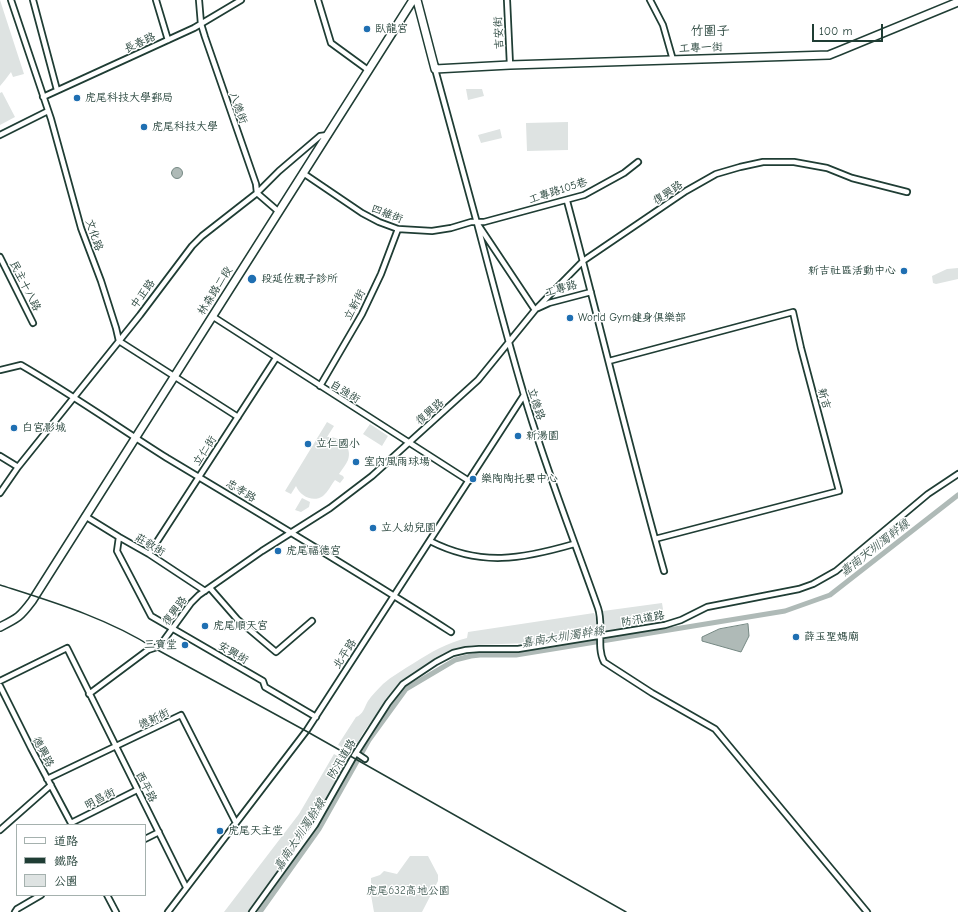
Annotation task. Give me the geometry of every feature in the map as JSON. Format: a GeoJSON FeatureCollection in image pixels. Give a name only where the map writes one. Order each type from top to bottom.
{"type":"FeatureCollection","features":[{"type":"Feature","properties":{"kind":"main road","name":"林森路二段"},"geometry":{"type":"LineString","coordinates":[[0,627],[18,618],[36,594],[413,0]]}},
{"type":"Feature","properties":{"kind":"main road","name":"工專路"},"geometry":{"type":"LineString","coordinates":[[417,0],[435,68]]}},
{"type":"Feature","properties":{"kind":"main road","name":"工專一街"},"geometry":{"type":"LineString","coordinates":[[435,68],[829,55],[958,2]]}},
{"type":"Feature","properties":{"kind":"street","name":"文化路"},"geometry":{"type":"LineString","coordinates":[[11,0],[48,111],[81,228],[101,281],[119,341]]}},
{"type":"Feature","properties":{"kind":"street"},"geometry":{"type":"LineString","coordinates":[[33,0],[57,90]]}},
{"type":"Feature","properties":{"kind":"street"},"geometry":{"type":"LineString","coordinates":[[156,0],[168,40]]}},
{"type":"Feature","properties":{"kind":"street","name":"八德街"},"geometry":{"type":"LineString","coordinates":[[199,0],[201,24],[256,184],[257,193]]}},
{"type":"Feature","properties":{"kind":"street","name":"長春路"},"geometry":{"type":"LineString","coordinates":[[43,96],[168,40],[201,24],[241,0]]}},
{"type":"Feature","properties":{"kind":"street"},"geometry":{"type":"LineString","coordinates":[[318,0],[331,43],[368,70]]}},
{"type":"Feature","properties":{"kind":"street","name":"吉安街"},"geometry":{"type":"LineString","coordinates":[[507,0],[510,65]]}},
{"type":"Feature","properties":{"kind":"street"},"geometry":{"type":"LineString","coordinates":[[650,0],[664,26],[673,60]]}},
{"type":"Feature","properties":{"kind":"street","name":"工專路"},"geometry":{"type":"LineString","coordinates":[[435,68],[477,222],[535,310],[549,303],[591,292],[664,571]]}},
{"type":"Feature","properties":{"kind":"street"},"geometry":{"type":"LineString","coordinates":[[0,135],[48,111]]}},
{"type":"Feature","properties":{"kind":"street","name":"中正路"},"geometry":{"type":"LineString","coordinates":[[0,493],[18,467],[75,397],[192,246],[202,236],[257,193],[320,136],[328,134]]}},
{"type":"Feature","properties":{"kind":"street","name":"復興路"},"geometry":{"type":"LineString","coordinates":[[90,694],[148,650],[157,647],[164,640],[191,603],[205,591],[291,532],[335,504],[372,476],[478,380],[535,310],[583,261],[686,191],[716,174],[763,162],[784,161],[807,163],[833,169],[852,178],[907,192]]}},
{"type":"Feature","properties":{"kind":"street","name":"工專路105巷"},"geometry":{"type":"LineString","coordinates":[[477,222],[484,222],[567,201],[584,195],[624,173],[638,162]]}},
{"type":"Feature","properties":{"kind":"street","name":"四維街"},"geometry":{"type":"LineString","coordinates":[[303,173],[362,213],[379,222],[398,229],[432,230],[451,228],[471,222],[477,222]]}},
{"type":"Feature","properties":{"kind":"street"},"geometry":{"type":"LineString","coordinates":[[257,193],[279,212]]}},
{"type":"Feature","properties":{"kind":"street"},"geometry":{"type":"LineString","coordinates":[[567,201],[591,292]]}},
{"type":"Feature","properties":{"kind":"street","name":"立德路"},"geometry":{"type":"LineString","coordinates":[[477,222],[524,396],[553,486],[598,610],[601,636],[601,657],[607,664],[715,729],[866,912]]}},
{"type":"Feature","properties":{"kind":"street","name":"立新街"},"geometry":{"type":"LineString","coordinates":[[320,386],[362,314],[381,274],[398,229]]}},
{"type":"Feature","properties":{"kind":"street","name":"民主十八路"},"geometry":{"type":"LineString","coordinates":[[0,258],[33,323]]}},
{"type":"Feature","properties":{"kind":"street","name":"新吉"},"geometry":{"type":"LineString","coordinates":[[609,361],[793,312],[801,348],[840,491],[655,539]]}},
{"type":"Feature","properties":{"kind":"street","name":"自強街"},"geometry":{"type":"LineString","coordinates":[[212,316],[469,481]]}},
{"type":"Feature","properties":{"kind":"street"},"geometry":{"type":"LineString","coordinates":[[119,341],[238,417]]}},
{"type":"Feature","properties":{"kind":"street","name":"立仁街"},"geometry":{"type":"LineString","coordinates":[[149,554],[276,358]]}},
{"type":"Feature","properties":{"kind":"street","name":"忠孝路"},"geometry":{"type":"LineString","coordinates":[[0,370],[21,365],[75,397],[135,437],[451,632]]}},
{"type":"Feature","properties":{"kind":"street","name":"北平路"},"geometry":{"type":"LineString","coordinates":[[168,912],[316,717],[524,396]]}},
{"type":"Feature","properties":{"kind":"street"},"geometry":{"type":"LineString","coordinates":[[0,456],[18,467]]}},
{"type":"Feature","properties":{"kind":"street","name":"防汛道路"},"geometry":{"type":"LineString","coordinates":[[252,912],[315,825],[356,753],[388,703],[403,684],[436,662],[453,654],[479,649],[518,649],[665,625],[681,620],[707,607],[787,592],[813,584],[836,571],[928,494],[958,474]]}},
{"type":"Feature","properties":{"kind":"street","name":"莊敬街"},"geometry":{"type":"LineString","coordinates":[[85,516],[119,538],[149,554],[205,591]]}},
{"type":"Feature","properties":{"kind":"street","name":"安興街"},"geometry":{"type":"LineString","coordinates":[[119,538],[118,551],[151,616],[263,681],[265,687],[316,717]]}},
{"type":"Feature","properties":{"kind":"street"},"geometry":{"type":"LineString","coordinates":[[430,541],[456,552],[492,558],[518,557],[574,544]]}},
{"type":"Feature","properties":{"kind":"street"},"geometry":{"type":"LineString","coordinates":[[210,588],[237,619],[276,652],[312,621]]}},
{"type":"Feature","properties":{"kind":"street"},"geometry":{"type":"LineString","coordinates":[[0,681],[66,648],[90,694]]}},
{"type":"Feature","properties":{"kind":"street","name":"德興路"},"geometry":{"type":"LineString","coordinates":[[0,686],[71,824]]}},
{"type":"Feature","properties":{"kind":"street","name":"西平路"},"geometry":{"type":"LineString","coordinates":[[90,694],[186,887]]}},
{"type":"Feature","properties":{"kind":"street","name":"德新街"},"geometry":{"type":"LineString","coordinates":[[47,779],[182,715],[236,823]]}},
{"type":"Feature","properties":{"kind":"street"},"geometry":{"type":"LineString","coordinates":[[356,753],[366,759]]}},
{"type":"Feature","properties":{"kind":"street"},"geometry":{"type":"LineString","coordinates":[[0,830],[51,785]]}},
{"type":"Feature","properties":{"kind":"street","name":"明昌街"},"geometry":{"type":"LineString","coordinates":[[71,824],[137,790]]}},
{"type":"Feature","properties":{"kind":"street"},"geometry":{"type":"LineString","coordinates":[[146,838],[159,832]]}},
{"type":"Feature","properties":{"kind":"street"},"geometry":{"type":"LineString","coordinates":[[15,912],[17,909],[39,896]]}},
{"type":"Feature","properties":{"kind":"street"},"geometry":{"type":"LineString","coordinates":[[108,896],[116,912]]}},
{"type":"Feature","properties":{"kind":"green space"},"geometry":{"type":"Polygon","coordinates":[[[0,0],[24,74],[13,77],[11,72],[0,86],[0,0]]]}},
{"type":"Feature","properties":{"kind":"green space"},"geometry":{"type":"Polygon","coordinates":[[[466,89],[482,89],[484,96],[468,100],[466,89]]]}},
{"type":"Feature","properties":{"kind":"green space"},"geometry":{"type":"Polygon","coordinates":[[[2,92],[15,117],[0,125],[0,93],[2,92]]]}},
{"type":"Feature","properties":{"kind":"green space"},"geometry":{"type":"Polygon","coordinates":[[[568,122],[568,150],[527,151],[526,123],[568,122]]]}},
{"type":"Feature","properties":{"kind":"green space"},"geometry":{"type":"Polygon","coordinates":[[[500,129],[502,138],[481,143],[478,135],[500,129]]]}},
{"type":"Feature","properties":{"kind":"green space"},"geometry":{"type":"Polygon","coordinates":[[[958,268],[958,279],[936,284],[933,283],[932,276],[947,269],[958,268]]]}},
{"type":"Feature","properties":{"kind":"green space"},"geometry":{"type":"Polygon","coordinates":[[[327,422],[334,426],[327,437],[340,440],[349,450],[348,460],[339,474],[344,478],[340,483],[335,480],[323,496],[315,499],[311,499],[300,493],[296,486],[291,494],[285,491],[327,422]]]}},
{"type":"Feature","properties":{"kind":"green space"},"geometry":{"type":"Polygon","coordinates":[[[370,424],[388,436],[382,446],[363,434],[370,424]]]}},
{"type":"Feature","properties":{"kind":"green space"},"geometry":{"type":"Polygon","coordinates":[[[302,498],[310,502],[309,507],[301,512],[295,510],[302,498]]]}},
{"type":"Feature","properties":{"kind":"green space"},"geometry":{"type":"Polygon","coordinates":[[[662,603],[665,622],[663,616],[661,616],[639,620],[639,626],[605,631],[603,611],[662,603]]]}},
{"type":"Feature","properties":{"kind":"green space"},"geometry":{"type":"Polygon","coordinates":[[[594,613],[597,621],[597,633],[530,643],[472,645],[450,651],[412,673],[396,687],[363,733],[353,751],[349,751],[338,745],[356,717],[362,712],[368,701],[383,684],[390,678],[433,652],[453,642],[467,638],[468,632],[594,613]]]}},
{"type":"Feature","properties":{"kind":"green space"},"geometry":{"type":"Polygon","coordinates":[[[334,754],[348,762],[302,839],[249,912],[224,912],[299,814],[334,754]]]}},
{"type":"Feature","properties":{"kind":"green space","name":"虎尾632高地公園"},"geometry":{"type":"Polygon","coordinates":[[[410,856],[428,856],[438,875],[438,881],[422,912],[374,912],[371,895],[371,878],[380,875],[384,871],[397,874],[410,856]]]}},
{"type":"Feature","properties":{"kind":"shaded area"},"geometry":{"type":"Polygon","coordinates":[[[177,167],[181,169],[183,173],[181,177],[177,179],[173,177],[171,173],[173,169],[177,167]]]}},
{"type":"Feature","properties":{"kind":"shaded area"},"geometry":{"type":"Polygon","coordinates":[[[748,624],[749,636],[741,652],[702,641],[702,637],[719,629],[748,624]]]}},
{"type":"Feature","properties":{"kind":"waterway","name":"嘉南大圳濁幹線"},"geometry":{"type":"LineString","coordinates":[[260,912],[319,829],[369,740],[406,689],[455,660],[471,656],[516,655],[785,611],[830,595],[958,495]]}},
{"type":"Feature","properties":{"kind":"railway"},"geometry":{"type":"LineString","coordinates":[[0,585],[99,619],[136,637],[306,731],[626,912]]}},
{"type":"Feature","properties":{"kind":"place","name":"臥龍宮"},"geometry":{"type":"Point","coordinates":[367,29]}},
{"type":"Feature","properties":{"kind":"place","name":"虎尾科技大學郵局"},"geometry":{"type":"Point","coordinates":[77,98]}},
{"type":"Feature","properties":{"kind":"place","name":"虎尾科技大學"},"geometry":{"type":"Point","coordinates":[144,127]}},
{"type":"Feature","properties":{"kind":"place","name":"新吉社區活動中心"},"geometry":{"type":"Point","coordinates":[904,271]}},
{"type":"Feature","properties":{"kind":"place","name":"段延佐親子診所"},"geometry":{"type":"Point","coordinates":[252,279]}},
{"type":"Feature","properties":{"kind":"place","name":"World Gym健身俱樂部"},"geometry":{"type":"Point","coordinates":[570,318]}},
{"type":"Feature","properties":{"kind":"place","name":"白宮影城"},"geometry":{"type":"Point","coordinates":[14,428]}},
{"type":"Feature","properties":{"kind":"place","name":"新湯園"},"geometry":{"type":"Point","coordinates":[518,436]}},
{"type":"Feature","properties":{"kind":"place","name":"立仁國小"},"geometry":{"type":"Point","coordinates":[308,444]}},
{"type":"Feature","properties":{"kind":"place","name":"室內風雨球場"},"geometry":{"type":"Point","coordinates":[356,462]}},
{"type":"Feature","properties":{"kind":"place","name":"樂陶陶托嬰中心"},"geometry":{"type":"Point","coordinates":[473,479]}},
{"type":"Feature","properties":{"kind":"place","name":"立人幼兒園"},"geometry":{"type":"Point","coordinates":[373,528]}},
{"type":"Feature","properties":{"kind":"place","name":"虎尾福德宮"},"geometry":{"type":"Point","coordinates":[278,551]}},
{"type":"Feature","properties":{"kind":"place","name":"虎尾順天宮"},"geometry":{"type":"Point","coordinates":[205,626]}},
{"type":"Feature","properties":{"kind":"place","name":"薛玉聖媽廟"},"geometry":{"type":"Point","coordinates":[796,637]}},
{"type":"Feature","properties":{"kind":"place","name":"三寶堂"},"geometry":{"type":"Point","coordinates":[185,645]}},
{"type":"Feature","properties":{"kind":"place","name":"虎尾天主堂"},"geometry":{"type":"Point","coordinates":[220,831]}},
{"type":"Feature","properties":{"kind":"district","name":"竹圍子"},"geometry":{"type":"Point","coordinates":[710,31]}}]}
